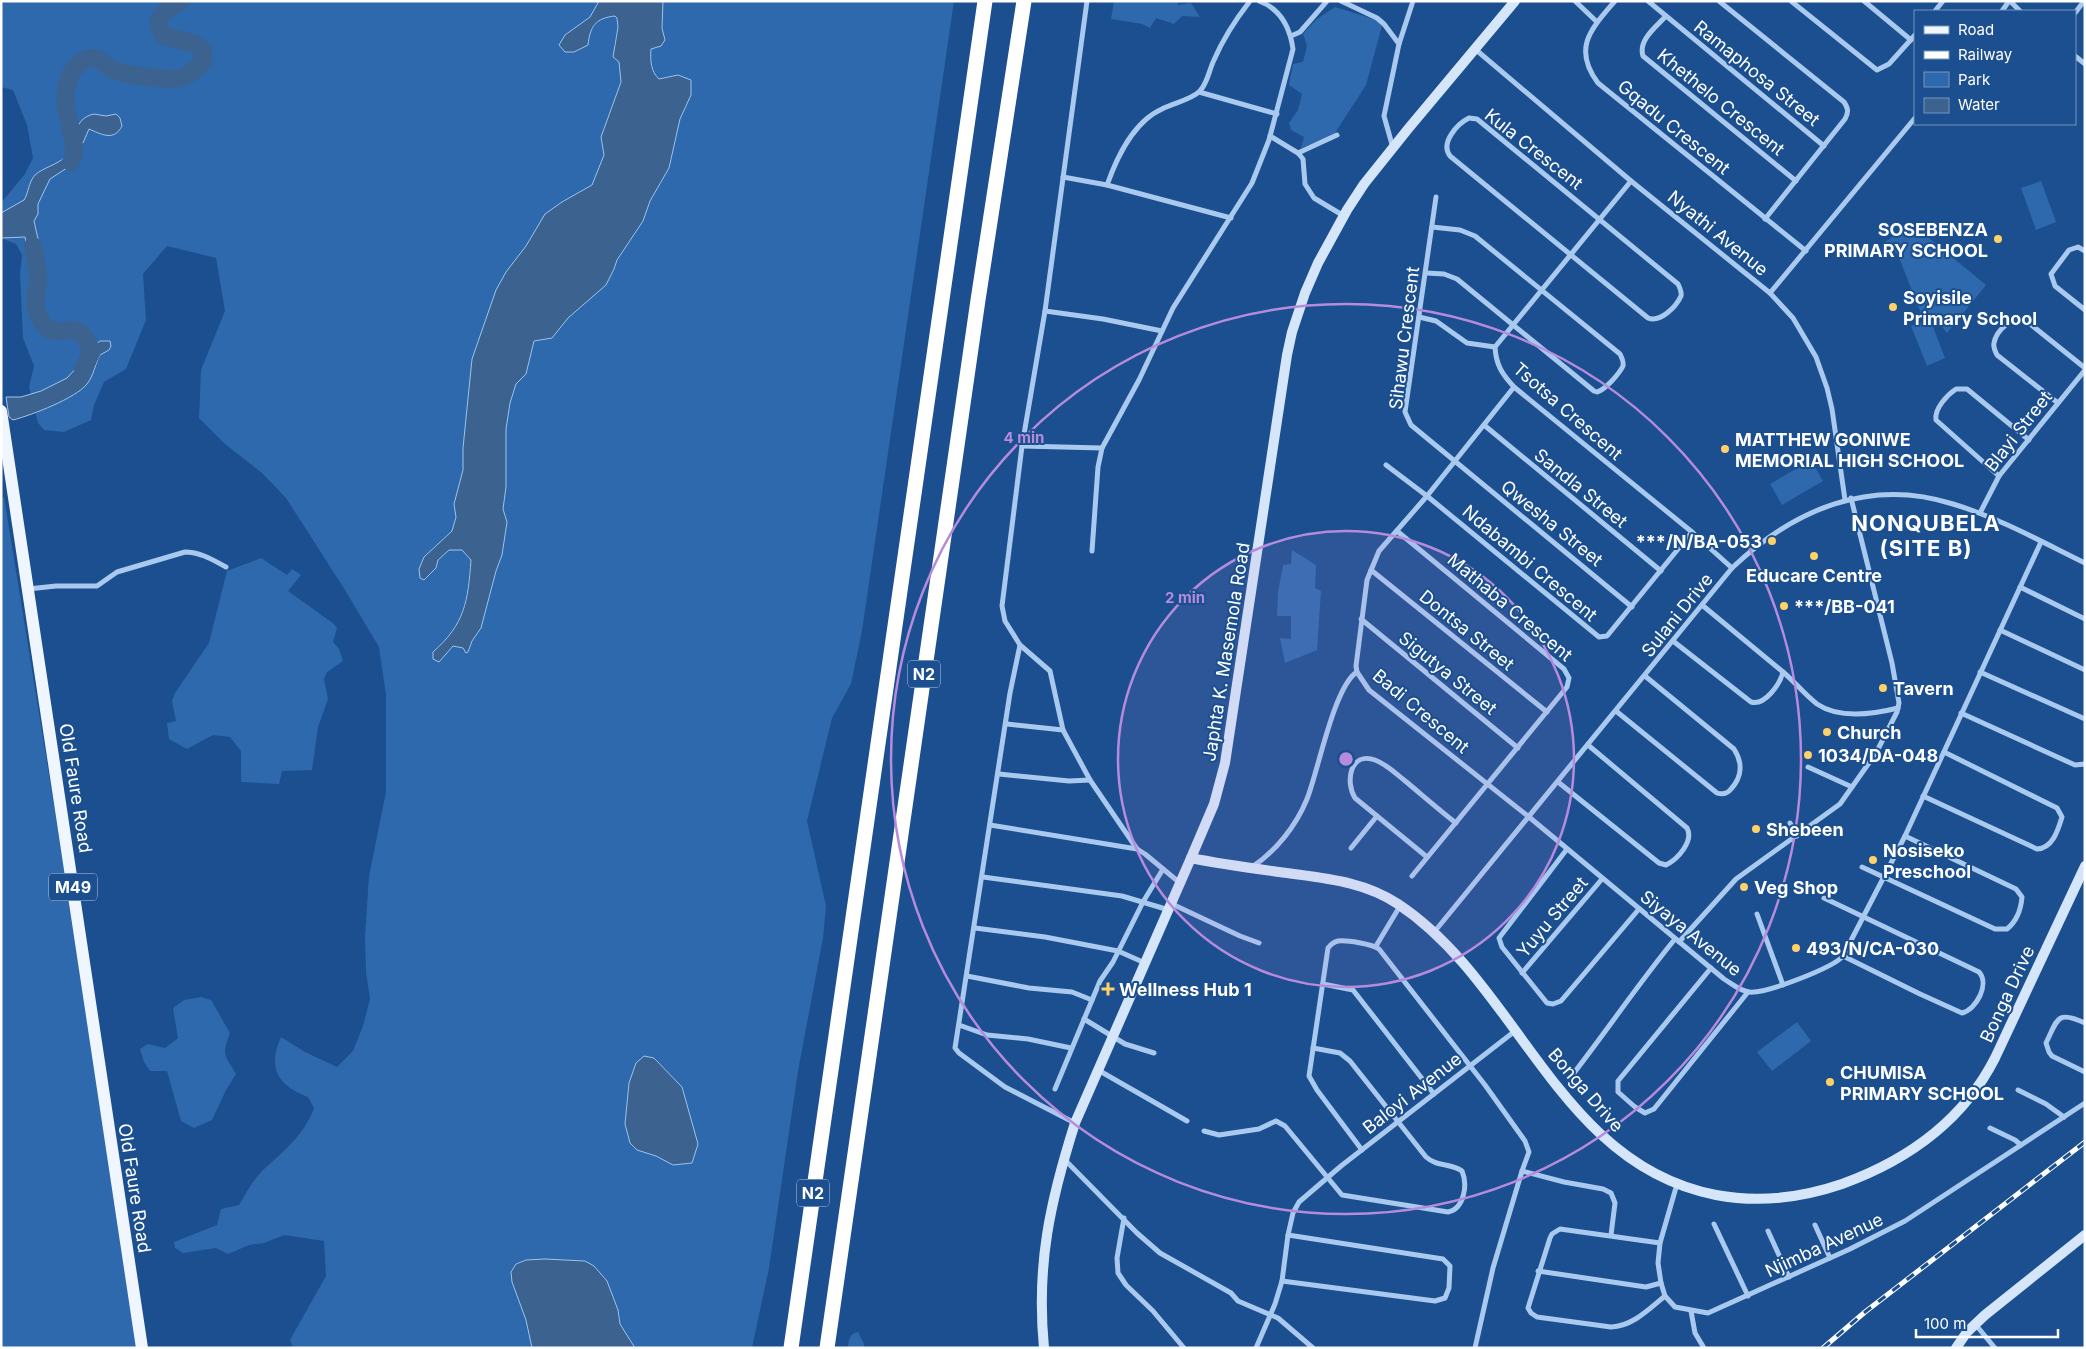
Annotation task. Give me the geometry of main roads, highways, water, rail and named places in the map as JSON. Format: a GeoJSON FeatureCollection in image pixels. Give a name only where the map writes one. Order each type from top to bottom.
{"type":"FeatureCollection","features":[{"type":"Feature","properties":{"kind":"highway","name":"N2"},"geometry":{"type":"LineString","coordinates":[[791,1348],[985,1]]}},
{"type":"Feature","properties":{"kind":"highway","name":"N2"},"geometry":{"type":"LineString","coordinates":[[828,1348],[975,319],[1024,1]]}},
{"type":"Feature","properties":{"kind":"highway"},"geometry":{"type":"LineString","coordinates":[[782,1348],[791,1297],[804,1256]]}},
{"type":"Feature","properties":{"kind":"highway"},"geometry":{"type":"LineString","coordinates":[[832,1313],[835,1348]]}},
{"type":"Feature","properties":{"kind":"main road","name":"Japhta K. Masemola Road"},"geometry":{"type":"LineString","coordinates":[[1044,1348],[1041,1305],[1043,1256],[1052,1202],[1075,1123],[1171,907],[1214,804],[1228,748],[1291,337],[1300,308],[1318,263],[1364,184],[1515,1]]}},
{"type":"Feature","properties":{"kind":"main road","name":"Old Faure Road"},"geometry":{"type":"LineString","coordinates":[[1,411],[142,1348]]}},
{"type":"Feature","properties":{"kind":"main road","name":"Bonga Drive"},"geometry":{"type":"LineString","coordinates":[[1191,858],[1340,880],[1364,888],[1400,905],[1435,931],[1462,962],[1572,1104],[1604,1138],[1633,1161],[1677,1184],[1730,1198],[1765,1199],[1798,1196],[1850,1181],[1909,1153],[1959,1112],[1988,1072],[2085,866]]}},
{"type":"Feature","properties":{"kind":"main road"},"geometry":{"type":"LineString","coordinates":[[1956,1348],[1975,1324],[2085,1235]]}},
{"type":"Feature","properties":{"kind":"water"},"geometry":{"type":"Polygon","coordinates":[[[599,1],[663,1],[662,28],[665,40],[661,46],[651,49],[653,69],[659,79],[678,75],[691,80],[691,95],[680,119],[669,168],[650,201],[643,221],[617,260],[606,285],[568,318],[552,338],[534,341],[526,374],[516,384],[510,403],[506,429],[506,487],[503,509],[507,522],[502,555],[481,628],[472,641],[468,652],[466,653],[463,648],[453,646],[439,662],[433,659],[433,652],[452,632],[463,611],[471,560],[462,550],[449,550],[438,560],[436,568],[424,580],[420,578],[419,569],[424,557],[452,531],[456,517],[454,504],[463,470],[463,448],[472,359],[496,290],[545,214],[592,185],[604,155],[601,137],[621,82],[619,62],[613,57],[618,27],[617,18],[615,16],[608,17],[598,21],[592,28],[588,45],[574,52],[565,52],[559,45],[565,35],[590,17],[599,1]]]}},
{"type":"Feature","properties":{"kind":"water"},"geometry":{"type":"Polygon","coordinates":[[[94,114],[106,116],[116,114],[120,118],[122,126],[119,131],[111,135],[89,129],[83,143],[78,143],[80,156],[76,162],[50,179],[38,204],[38,214],[34,221],[43,261],[39,267],[32,268],[25,237],[1,238],[1,213],[24,200],[35,175],[65,157],[69,152],[77,127],[81,121],[94,114]]]}},
{"type":"Feature","properties":{"kind":"water"},"geometry":{"type":"Polygon","coordinates":[[[100,341],[110,341],[111,346],[109,350],[100,355],[87,384],[73,395],[42,410],[13,420],[9,417],[6,397],[21,397],[41,391],[67,378],[81,363],[84,354],[100,341]]]}},
{"type":"Feature","properties":{"kind":"water"},"geometry":{"type":"Polygon","coordinates":[[[644,1056],[654,1058],[682,1087],[698,1144],[692,1163],[673,1165],[656,1156],[637,1150],[630,1143],[625,1124],[629,1083],[636,1063],[644,1056]]]}},
{"type":"Feature","properties":{"kind":"water"},"geometry":{"type":"Polygon","coordinates":[[[526,1260],[585,1261],[594,1266],[607,1281],[618,1310],[620,1324],[635,1348],[532,1348],[526,1320],[512,1282],[511,1272],[516,1264],[526,1260]]]}},
{"type":"Feature","properties":{"kind":"waterway"},"geometry":{"type":"LineString","coordinates":[[71,162],[74,153],[66,105],[66,92],[69,79],[81,62],[96,58],[116,71],[172,79],[190,74],[203,61],[203,51],[195,44],[164,36],[160,29],[159,19],[165,11],[181,1]]}},
{"type":"Feature","properties":{"kind":"waterway"},"geometry":{"type":"LineString","coordinates":[[33,246],[38,272],[36,300],[38,314],[48,329],[53,331],[70,330],[82,334],[92,351],[83,370]]}},
{"type":"Feature","properties":{"kind":"railway"},"geometry":{"type":"LineString","coordinates":[[1823,1348],[1865,1312],[2085,1142]]}},
{"type":"Feature","properties":{"kind":"place","name":"SOSEBENZA PRIMARY SCHOOL"},"geometry":{"type":"Point","coordinates":[1998,239]}},
{"type":"Feature","properties":{"kind":"place","name":"Soyisile Primary School"},"geometry":{"type":"Point","coordinates":[1893,307]}},
{"type":"Feature","properties":{"kind":"place","name":"MATTHEW GONIWE MEMORIAL HIGH SCHOOL"},"geometry":{"type":"Point","coordinates":[1725,449]}},
{"type":"Feature","properties":{"kind":"place","name":"***/N/BA-053"},"geometry":{"type":"Point","coordinates":[1772,541]}},
{"type":"Feature","properties":{"kind":"place","name":"Educare Centre"},"geometry":{"type":"Point","coordinates":[1814,556]}},
{"type":"Feature","properties":{"kind":"place","name":"***/BB-041"},"geometry":{"type":"Point","coordinates":[1784,606]}},
{"type":"Feature","properties":{"kind":"place","name":"Tavern"},"geometry":{"type":"Point","coordinates":[1883,688]}},
{"type":"Feature","properties":{"kind":"place","name":"Church"},"geometry":{"type":"Point","coordinates":[1827,732]}},
{"type":"Feature","properties":{"kind":"place","name":"1034/DA-048"},"geometry":{"type":"Point","coordinates":[1808,755]}},
{"type":"Feature","properties":{"kind":"place","name":"Shebeen"},"geometry":{"type":"Point","coordinates":[1756,829]}},
{"type":"Feature","properties":{"kind":"place","name":"Nosiseko Preschool"},"geometry":{"type":"Point","coordinates":[1873,860]}},
{"type":"Feature","properties":{"kind":"place","name":"Veg Shop"},"geometry":{"type":"Point","coordinates":[1744,887]}},
{"type":"Feature","properties":{"kind":"place","name":"493/N/CA-030"},"geometry":{"type":"Point","coordinates":[1796,948]}},
{"type":"Feature","properties":{"kind":"place","name":"Wellness Hub 1"},"geometry":{"type":"Point","coordinates":[1108,989]}},
{"type":"Feature","properties":{"kind":"place","name":"CHUMISA PRIMARY SCHOOL"},"geometry":{"type":"Point","coordinates":[1830,1082]}},
{"type":"Feature","properties":{"kind":"district","name":"NONQUBELA (SITE B)"},"geometry":{"type":"Point","coordinates":[1926,536]}}]}
